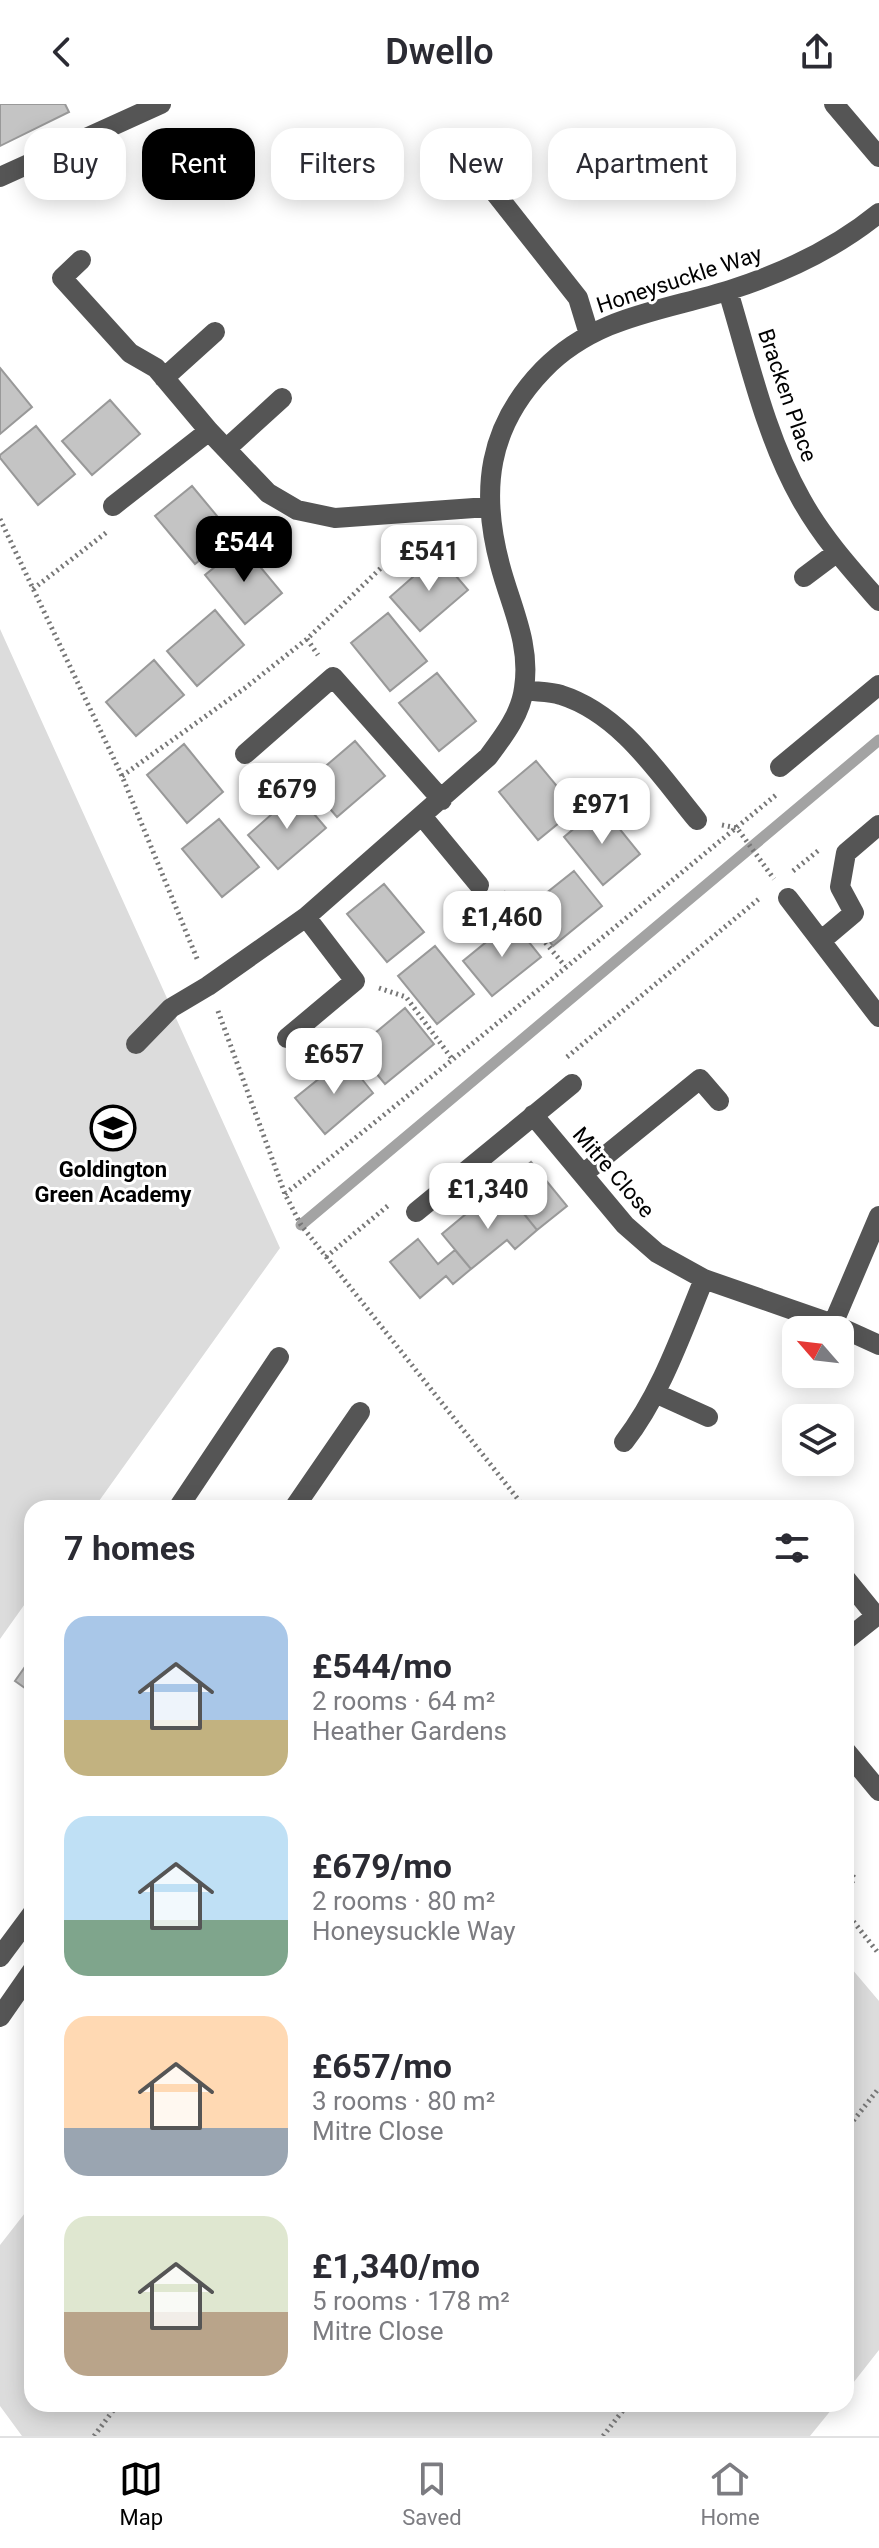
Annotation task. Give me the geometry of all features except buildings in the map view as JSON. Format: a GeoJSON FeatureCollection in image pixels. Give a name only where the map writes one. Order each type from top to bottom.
{"type":"FeatureCollection","features":[{"type":"Feature","properties":{"kind":"street"},"geometry":{"type":"LineString","coordinates":[[0,177],[161,104]]}},
{"type":"Feature","properties":{"kind":"street"},"geometry":{"type":"LineString","coordinates":[[834,104],[879,157]]}},
{"type":"Feature","properties":{"kind":"street"},"geometry":{"type":"LineString","coordinates":[[501,200],[578,298],[589,334]]}},
{"type":"Feature","properties":{"kind":"street","name":"Honeysuckle Way"},"geometry":{"type":"LineString","coordinates":[[136,1044],[171,1008],[208,986],[306,917],[488,757],[510,726],[524,690],[526,653],[517,614],[500,566],[488,507],[492,461],[505,424],[520,395],[546,366],[589,334],[648,311],[728,291],[781,272],[835,244],[879,213]]}},
{"type":"Feature","properties":{"kind":"street"},"geometry":{"type":"LineString","coordinates":[[81,260],[62,278],[130,353],[160,373],[268,493],[297,510],[335,518],[488,507]]}},
{"type":"Feature","properties":{"kind":"street","name":"Bracken Place"},"geometry":{"type":"LineString","coordinates":[[728,291],[772,435],[800,498],[836,553],[877,599]]}},
{"type":"Feature","properties":{"kind":"street"},"geometry":{"type":"LineString","coordinates":[[160,373],[215,332]]}},
{"type":"Feature","properties":{"kind":"street"},"geometry":{"type":"LineString","coordinates":[[226,449],[282,398]]}},
{"type":"Feature","properties":{"kind":"street"},"geometry":{"type":"LineString","coordinates":[[113,506],[209,431]]}},
{"type":"Feature","properties":{"kind":"street"},"geometry":{"type":"LineString","coordinates":[[804,577],[836,553]]}},
{"type":"Feature","properties":{"kind":"street"},"geometry":{"type":"LineString","coordinates":[[245,754],[333,677],[442,800]]}},
{"type":"Feature","properties":{"kind":"street"},"geometry":{"type":"LineString","coordinates":[[780,767],[879,685]]}},
{"type":"Feature","properties":{"kind":"street"},"geometry":{"type":"LineString","coordinates":[[524,690],[561,694],[621,730],[697,820]]}},
{"type":"Feature","properties":{"kind":"street"},"geometry":{"type":"LineString","coordinates":[[422,816],[479,885]]}},
{"type":"Feature","properties":{"kind":"street"},"geometry":{"type":"LineString","coordinates":[[822,940],[854,913],[840,887],[846,853],[879,825]]}},
{"type":"Feature","properties":{"kind":"street"},"geometry":{"type":"LineString","coordinates":[[783,891],[879,1017]]}},
{"type":"Feature","properties":{"kind":"street"},"geometry":{"type":"LineString","coordinates":[[287,1038],[355,981],[306,917]]}},
{"type":"Feature","properties":{"kind":"street"},"geometry":{"type":"LineString","coordinates":[[583,1174],[700,1079],[719,1101]]}},
{"type":"Feature","properties":{"kind":"street"},"geometry":{"type":"LineString","coordinates":[[416,1212],[572,1084]]}},
{"type":"Feature","properties":{"kind":"street","name":"Mitre Close"},"geometry":{"type":"LineString","coordinates":[[533,1115],[625,1225],[657,1253],[704,1279],[810,1316]]}},
{"type":"Feature","properties":{"kind":"street"},"geometry":{"type":"LineString","coordinates":[[836,1316],[879,1216]]}},
{"type":"Feature","properties":{"kind":"street"},"geometry":{"type":"LineString","coordinates":[[624,1442],[639,1423],[655,1393],[704,1279]]}},
{"type":"Feature","properties":{"kind":"street","name":"Mitre Close"},"geometry":{"type":"LineString","coordinates":[[854,1334],[879,1345]]}},
{"type":"Feature","properties":{"kind":"street"},"geometry":{"type":"LineString","coordinates":[[183,1500],[279,1357]]}},
{"type":"Feature","properties":{"kind":"street"},"geometry":{"type":"LineString","coordinates":[[655,1393],[708,1417]]}},
{"type":"Feature","properties":{"kind":"street"},"geometry":{"type":"LineString","coordinates":[[300,1500],[360,1412]]}},
{"type":"Feature","properties":{"kind":"street"},"geometry":{"type":"LineString","coordinates":[[854,1589],[876,1616],[854,1634]]}},
{"type":"Feature","properties":{"kind":"street"},"geometry":{"type":"LineString","coordinates":[[854,1760],[878,1787]]}},
{"type":"Feature","properties":{"kind":"street"},"geometry":{"type":"LineString","coordinates":[[0,1957],[24,1925]]}},
{"type":"Feature","properties":{"kind":"street"},"geometry":{"type":"LineString","coordinates":[[0,2017],[24,1985]]}},
{"type":"Feature","properties":{"kind":"path"},"geometry":{"type":"LineString","coordinates":[[33,589],[112,528],[113,506]]}},
{"type":"Feature","properties":{"kind":"path"},"geometry":{"type":"LineString","coordinates":[[122,776],[245,688],[307,639],[441,510]]}},
{"type":"Feature","properties":{"kind":"path"},"geometry":{"type":"LineString","coordinates":[[0,519],[122,776],[208,986],[285,1194],[301,1225],[519,1500]]}},
{"type":"Feature","properties":{"kind":"path"},"geometry":{"type":"LineString","coordinates":[[285,1194],[784,789]]}},
{"type":"Feature","properties":{"kind":"path"},"geometry":{"type":"LineString","coordinates":[[737,828],[783,891]]}},
{"type":"Feature","properties":{"kind":"path"},"geometry":{"type":"LineString","coordinates":[[789,874],[823,846]]}},
{"type":"Feature","properties":{"kind":"path"},"geometry":{"type":"LineString","coordinates":[[479,885],[503,891],[565,966]]}},
{"type":"Feature","properties":{"kind":"path"},"geometry":{"type":"LineString","coordinates":[[555,1066],[765,894]]}},
{"type":"Feature","properties":{"kind":"path"},"geometry":{"type":"LineString","coordinates":[[355,981],[406,997],[453,1060]]}},
{"type":"Feature","properties":{"kind":"path"},"geometry":{"type":"LineString","coordinates":[[326,1257],[400,1195]]}},
{"type":"Feature","properties":{"kind":"path"},"geometry":{"type":"LineString","coordinates":[[854,1922],[879,1954]]}},
{"type":"Feature","properties":{"kind":"path"},"geometry":{"type":"LineString","coordinates":[[854,2120],[879,2088]]}},
{"type":"Feature","properties":{"kind":"path"},"geometry":{"type":"LineString","coordinates":[[94,2436],[112,2412]]}},
{"type":"Feature","properties":{"kind":"path"},"geometry":{"type":"LineString","coordinates":[[603,2436],[622,2412]]}},
{"type":"Feature","properties":{"kind":"shaded area","name":"Goldington Green Academy"},"geometry":{"type":"Polygon","coordinates":[[[0,629],[280,1248],[100,1500],[24,1500],[24,1605],[0,1639],[0,629]]]}},
{"type":"Feature","properties":{"kind":"shaded area"},"geometry":{"type":"Polygon","coordinates":[[[854,1971],[879,2001],[879,2350],[854,2382],[854,1971]]]}},
{"type":"Feature","properties":{"kind":"shaded area"},"geometry":{"type":"Polygon","coordinates":[[[24,2214],[24,2412],[830,2412],[810,2436],[22,2436],[0,2406],[0,2245],[24,2214]]]}},
{"type":"Feature","properties":{"kind":"waterway"},"geometry":{"type":"LineString","coordinates":[[301,1225],[879,740]]}},
{"type":"Feature","properties":{"kind":"place","name":"Goldington Green Academy"},"geometry":{"type":"Point","coordinates":[113,1128]}}]}
